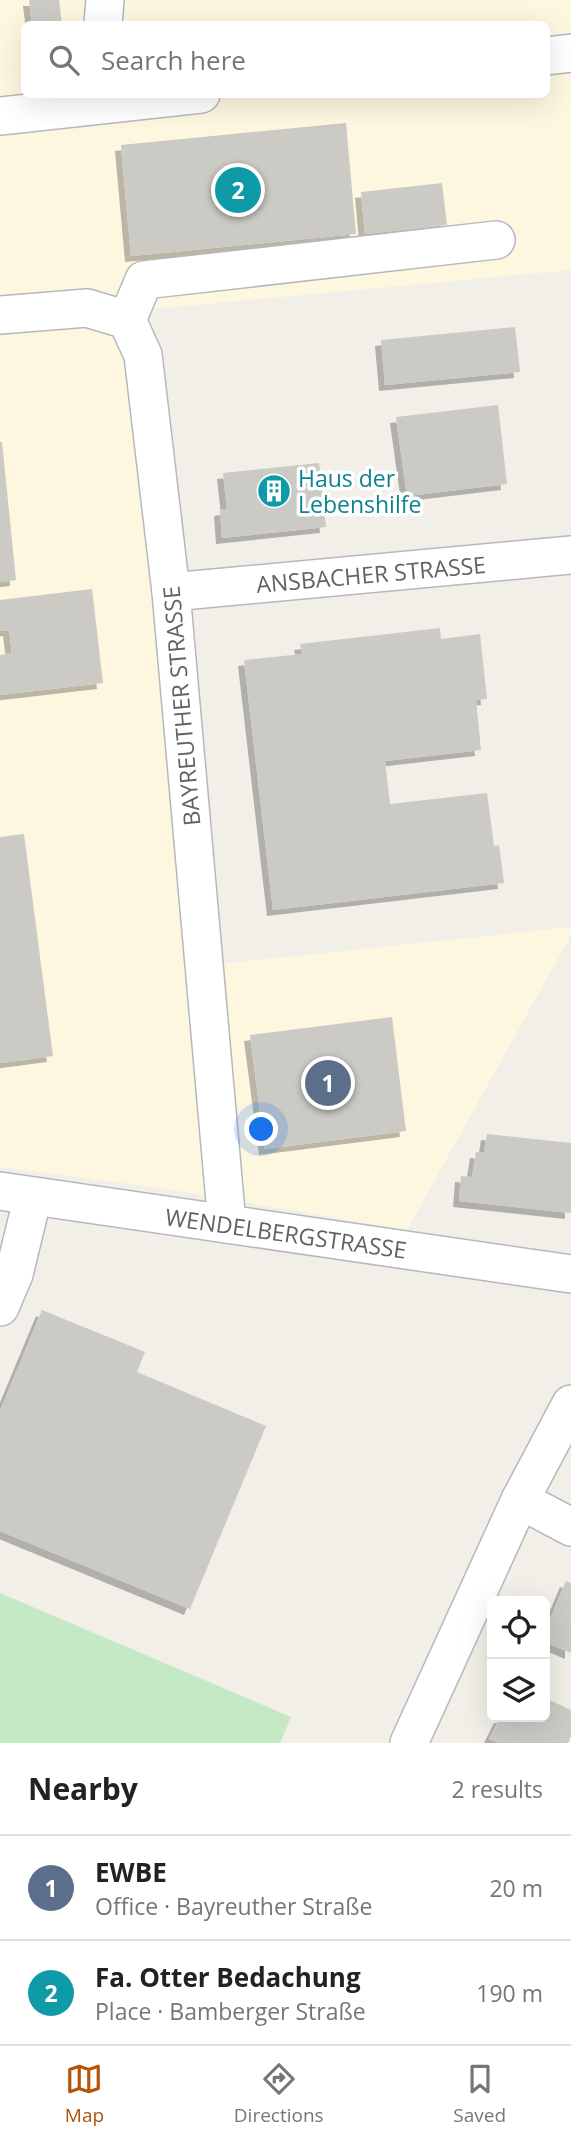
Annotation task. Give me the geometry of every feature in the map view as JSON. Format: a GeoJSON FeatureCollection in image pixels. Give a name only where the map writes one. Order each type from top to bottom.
{"type":"FeatureCollection","features":[{"type":"Feature","properties":{"kind":"street"},"geometry":{"type":"LineString","coordinates":[[103,21],[105,0]]}},
{"type":"Feature","properties":{"kind":"street"},"geometry":{"type":"LineString","coordinates":[[550,56],[571,53]]}},
{"type":"Feature","properties":{"kind":"street"},"geometry":{"type":"LineString","coordinates":[[0,116],[100,100],[134,98]]}},
{"type":"Feature","properties":{"kind":"street"},"geometry":{"type":"LineString","coordinates":[[0,315],[87,308],[127,320],[144,280],[496,240]]}},
{"type":"Feature","properties":{"kind":"street","name":"BAYREUTHER STRASSE"},"geometry":{"type":"LineString","coordinates":[[127,320],[143,355],[171,592],[227,1224]]}},
{"type":"Feature","properties":{"kind":"street","name":"ANSBACHER STRASSE"},"geometry":{"type":"LineString","coordinates":[[171,592],[571,555]]}},
{"type":"Feature","properties":{"kind":"street"},"geometry":{"type":"LineString","coordinates":[[0,1307],[14,1274],[16,1194]]}},
{"type":"Feature","properties":{"kind":"street","name":"WENDELBERGSTRASSE"},"geometry":{"type":"LineString","coordinates":[[16,1194],[571,1274]]}},
{"type":"Feature","properties":{"kind":"street"},"geometry":{"type":"LineString","coordinates":[[409,1743],[520,1500],[571,1404]]}},
{"type":"Feature","properties":{"kind":"street"},"geometry":{"type":"LineString","coordinates":[[520,1500],[571,1527]]}},
{"type":"Feature","properties":{"kind":"shaded area"},"geometry":{"type":"Polygon","coordinates":[[[0,0],[571,0],[571,270],[141,310],[220,964],[571,927],[571,935],[407,1230],[161,1188],[0,1167],[0,0]]]}},
{"type":"Feature","properties":{"kind":"green space"},"geometry":{"type":"Polygon","coordinates":[[[0,1593],[291,1717],[280,1743],[0,1743],[0,1593]]]}},
{"type":"Feature","properties":{"kind":"building"},"geometry":{"type":"Polygon","coordinates":[[[29,0],[59,0],[62,21],[32,21],[29,0]]]}},
{"type":"Feature","properties":{"kind":"building"},"geometry":{"type":"Polygon","coordinates":[[[346,123],[356,234],[131,256],[121,145],[346,123]]]}},
{"type":"Feature","properties":{"kind":"building"},"geometry":{"type":"Polygon","coordinates":[[[442,183],[447,225],[365,234],[361,192],[442,183]]]}},
{"type":"Feature","properties":{"kind":"building"},"geometry":{"type":"Polygon","coordinates":[[[515,327],[520,372],[385,385],[381,340],[515,327]]]}},
{"type":"Feature","properties":{"kind":"building"},"geometry":{"type":"Polygon","coordinates":[[[498,405],[507,484],[407,496],[396,417],[498,405]]]}},
{"type":"Feature","properties":{"kind":"building"},"geometry":{"type":"Polygon","coordinates":[[[0,442],[16,580],[0,582],[0,442]]]}},
{"type":"Feature","properties":{"kind":"building","name":"Haus der Lebenshilfe"},"geometry":{"type":"Polygon","coordinates":[[[319,463],[326,527],[222,538],[220,510],[227,509],[223,473],[319,463]]]}},
{"type":"Feature","properties":{"kind":"building"},"geometry":{"type":"Polygon","coordinates":[[[92,589],[103,683],[0,695],[0,655],[12,653],[9,630],[0,631],[0,600],[92,589]]]}},
{"type":"Feature","properties":{"kind":"building"},"geometry":{"type":"Polygon","coordinates":[[[440,628],[441,639],[480,634],[487,699],[476,700],[481,750],[385,761],[390,804],[487,793],[494,846],[499,845],[504,883],[273,910],[244,660],[302,654],[300,644],[440,628]]]}},
{"type":"Feature","properties":{"kind":"building"},"geometry":{"type":"Polygon","coordinates":[[[24,834],[53,1056],[0,1063],[0,837],[24,834]]]}},
{"type":"Feature","properties":{"kind":"building"},"geometry":{"type":"Polygon","coordinates":[[[392,1017],[406,1131],[265,1149],[250,1035],[392,1017]]]}},
{"type":"Feature","properties":{"kind":"building"},"geometry":{"type":"Polygon","coordinates":[[[487,1134],[571,1143],[571,1213],[459,1201],[461,1176],[472,1177],[476,1152],[484,1153],[487,1134]]]}},
{"type":"Feature","properties":{"kind":"building"},"geometry":{"type":"Polygon","coordinates":[[[42,1310],[145,1352],[137,1372],[266,1426],[190,1609],[0,1531],[0,1411],[42,1310]]]}},
{"type":"Feature","properties":{"kind":"building"},"geometry":{"type":"Polygon","coordinates":[[[566,1581],[571,1583],[571,1653],[550,1644],[550,1619],[566,1581]]]}},
{"type":"Feature","properties":{"kind":"building"},"geometry":{"type":"Polygon","coordinates":[[[550,1700],[571,1710],[571,1736],[568,1743],[499,1743],[489,1739],[498,1722],[550,1722],[550,1700]]]}},
{"type":"Feature","properties":{"kind":"place","name":"Fa. Otter Bedachung"},"geometry":{"type":"Point","coordinates":[238,190]}},
{"type":"Feature","properties":{"kind":"place","name":"Haus der Lebenshilfe"},"geometry":{"type":"Point","coordinates":[274,491]}},
{"type":"Feature","properties":{"kind":"place","name":"EWBE"},"geometry":{"type":"Point","coordinates":[328,1083]}}]}
